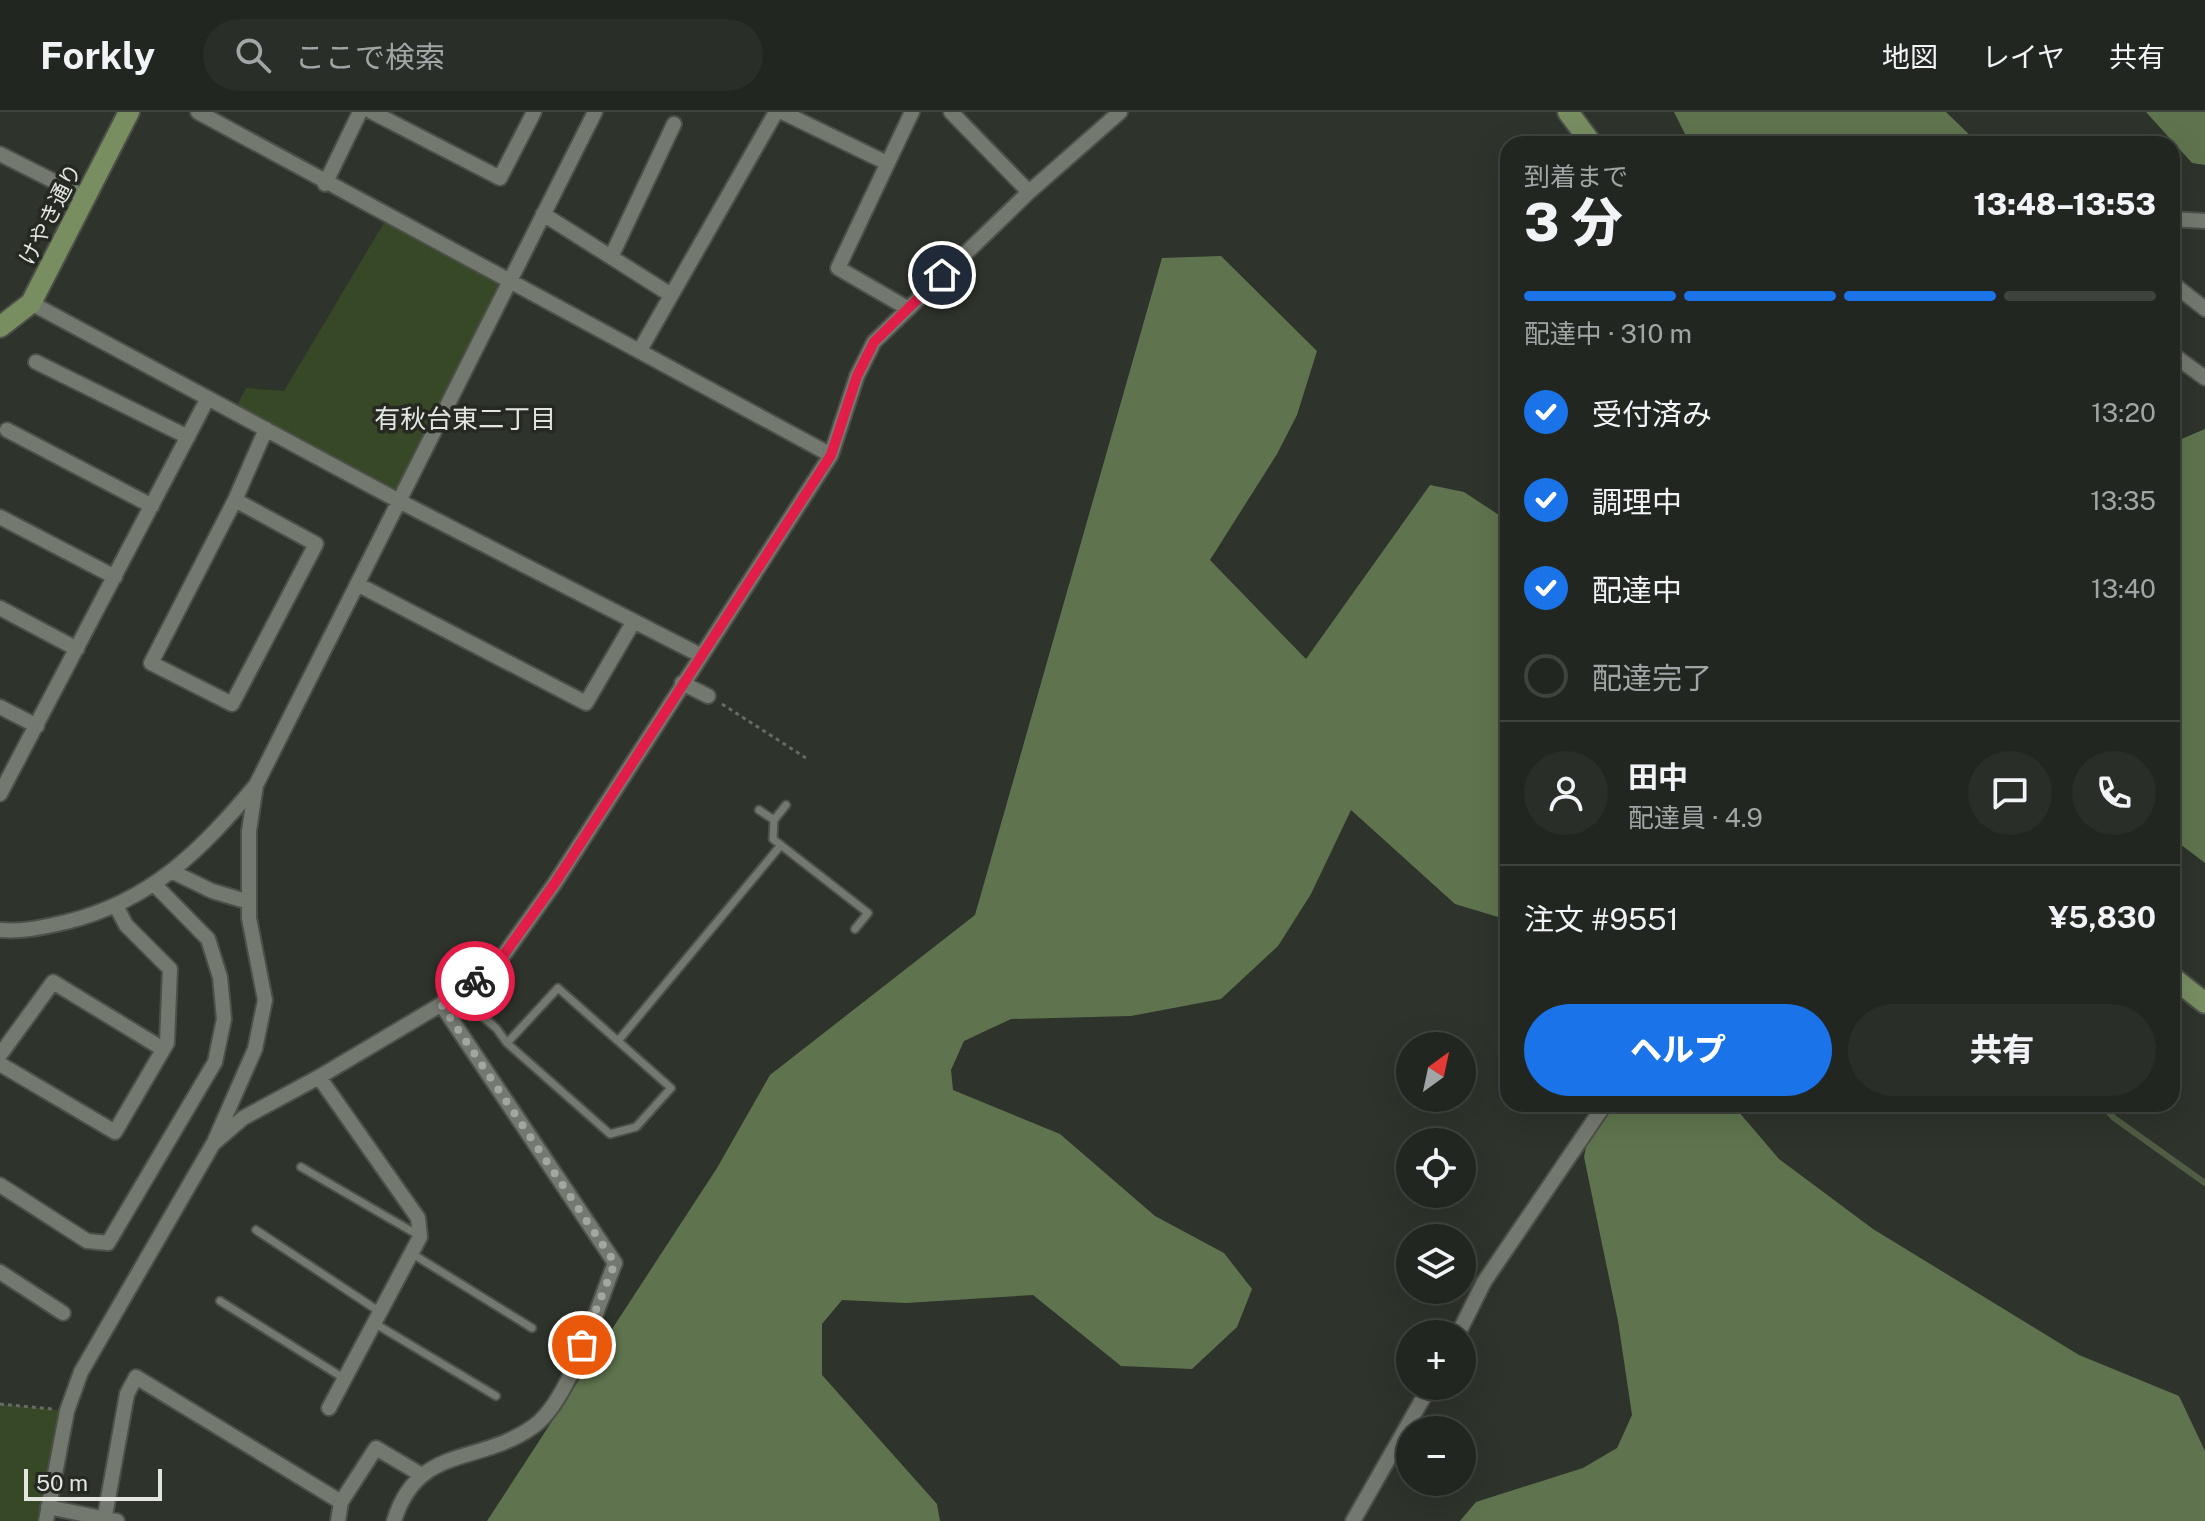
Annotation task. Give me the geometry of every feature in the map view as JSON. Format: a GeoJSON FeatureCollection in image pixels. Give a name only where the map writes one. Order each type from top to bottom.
{"type":"FeatureCollection","features":[{"type":"Feature","properties":{"kind":"street","name":"けやき通り"},"geometry":{"type":"LineString","coordinates":[[0,325],[31,303],[129,112]]}},
{"type":"Feature","properties":{"kind":"street"},"geometry":{"type":"LineString","coordinates":[[198,112],[325,184],[831,455]]}},
{"type":"Feature","properties":{"kind":"street"},"geometry":{"type":"LineString","coordinates":[[325,184],[360,112]]}},
{"type":"Feature","properties":{"kind":"street"},"geometry":{"type":"LineString","coordinates":[[372,112],[500,178],[534,112]]}},
{"type":"Feature","properties":{"kind":"street"},"geometry":{"type":"LineString","coordinates":[[0,930],[23,932],[116,906],[173,872],[211,839],[256,785],[595,112]]}},
{"type":"Feature","properties":{"kind":"street"},"geometry":{"type":"LineString","coordinates":[[640,350],[779,112],[887,163]]}},
{"type":"Feature","properties":{"kind":"street"},"geometry":{"type":"LineString","coordinates":[[907,308],[838,268],[912,112]]}},
{"type":"Feature","properties":{"kind":"street"},"geometry":{"type":"LineString","coordinates":[[951,112],[1029,192]]}},
{"type":"Feature","properties":{"kind":"street"},"geometry":{"type":"LineString","coordinates":[[213,1144],[243,1118],[457,995],[498,963],[831,455],[857,376],[874,342],[1029,192],[1120,112]]}},
{"type":"Feature","properties":{"kind":"street"},"geometry":{"type":"LineString","coordinates":[[1568,112],[1586,136]]}},
{"type":"Feature","properties":{"kind":"street"},"geometry":{"type":"LineString","coordinates":[[611,257],[674,124]]}},
{"type":"Feature","properties":{"kind":"street"},"geometry":{"type":"LineString","coordinates":[[0,154],[87,198]]}},
{"type":"Feature","properties":{"kind":"street"},"geometry":{"type":"LineString","coordinates":[[543,214],[671,295]]}},
{"type":"Feature","properties":{"kind":"street"},"geometry":{"type":"LineString","coordinates":[[2180,219],[2205,221]]}},
{"type":"Feature","properties":{"kind":"street"},"geometry":{"type":"LineString","coordinates":[[2180,289],[2205,309]]}},
{"type":"Feature","properties":{"kind":"street"},"geometry":{"type":"LineString","coordinates":[[31,303],[399,501],[700,655]]}},
{"type":"Feature","properties":{"kind":"street"},"geometry":{"type":"LineString","coordinates":[[2180,360],[2205,378]]}},
{"type":"Feature","properties":{"kind":"street"},"geometry":{"type":"LineString","coordinates":[[36,362],[188,437]]}},
{"type":"Feature","properties":{"kind":"street"},"geometry":{"type":"LineString","coordinates":[[0,794],[208,398]]}},
{"type":"Feature","properties":{"kind":"street"},"geometry":{"type":"LineString","coordinates":[[235,500],[316,544],[232,704],[151,663],[235,500],[266,429]]}},
{"type":"Feature","properties":{"kind":"street"},"geometry":{"type":"LineString","coordinates":[[7,430],[152,506]]}},
{"type":"Feature","properties":{"kind":"street"},"geometry":{"type":"LineString","coordinates":[[0,517],[115,577]]}},
{"type":"Feature","properties":{"kind":"street"},"geometry":{"type":"LineString","coordinates":[[357,584],[586,703],[634,621]]}},
{"type":"Feature","properties":{"kind":"street"},"geometry":{"type":"LineString","coordinates":[[0,608],[77,649]]}},
{"type":"Feature","properties":{"kind":"street"},"geometry":{"type":"LineString","coordinates":[[682,683],[708,696]]}},
{"type":"Feature","properties":{"kind":"street"},"geometry":{"type":"LineString","coordinates":[[0,707],[37,726]]}},
{"type":"Feature","properties":{"kind":"street"},"geometry":{"type":"LineString","coordinates":[[256,785],[249,831],[249,902],[265,1000],[255,1049],[213,1144],[81,1372],[67,1411],[47,1514],[109,1519],[127,1394],[136,1377],[341,1502]]}},
{"type":"Feature","properties":{"kind":"street"},"geometry":{"type":"LineString","coordinates":[[173,872],[212,891],[249,902]]}},
{"type":"Feature","properties":{"kind":"street"},"geometry":{"type":"LineString","coordinates":[[0,1185],[87,1241],[108,1243],[215,1062],[224,1019],[220,977],[208,939],[154,884]]}},
{"type":"Feature","properties":{"kind":"street"},"geometry":{"type":"LineString","coordinates":[[0,1064],[115,1132],[167,1043],[170,969],[126,925],[116,906]]}},
{"type":"Feature","properties":{"kind":"street"},"geometry":{"type":"LineString","coordinates":[[0,1055],[53,982],[163,1049]]}},
{"type":"Feature","properties":{"kind":"street"},"geometry":{"type":"LineString","coordinates":[[2180,983],[2205,1003]]}},
{"type":"Feature","properties":{"kind":"street"},"geometry":{"type":"LineString","coordinates":[[394,1521],[400,1502],[420,1474],[503,1443],[535,1426],[560,1399],[615,1263],[441,1004]]}},
{"type":"Feature","properties":{"kind":"street"},"geometry":{"type":"LineString","coordinates":[[319,1077],[418,1218],[420,1237],[329,1408]]}},
{"type":"Feature","properties":{"kind":"street"},"geometry":{"type":"LineString","coordinates":[[1465,1320],[1484,1282],[1600,1112]]}},
{"type":"Feature","properties":{"kind":"street"},"geometry":{"type":"LineString","coordinates":[[0,1272],[63,1313]]}},
{"type":"Feature","properties":{"kind":"street"},"geometry":{"type":"LineString","coordinates":[[1353,1521],[1422,1400]]}},
{"type":"Feature","properties":{"kind":"street"},"geometry":{"type":"LineString","coordinates":[[338,1521],[341,1502],[376,1448],[420,1474]]}},
{"type":"Feature","properties":{"kind":"lane"},"geometry":{"type":"LineString","coordinates":[[786,805],[774,820],[773,839],[868,913],[855,929]]}},
{"type":"Feature","properties":{"kind":"lane"},"geometry":{"type":"LineString","coordinates":[[759,810],[774,820]]}},
{"type":"Feature","properties":{"kind":"lane"},"geometry":{"type":"LineString","coordinates":[[618,1041],[781,845]]}},
{"type":"Feature","properties":{"kind":"lane"},"geometry":{"type":"LineString","coordinates":[[457,995],[496,1028],[507,1043],[610,1134],[636,1127],[671,1088],[558,988],[507,1043]]}},
{"type":"Feature","properties":{"kind":"lane"},"geometry":{"type":"LineString","coordinates":[[301,1167],[420,1237]]}},
{"type":"Feature","properties":{"kind":"lane"},"geometry":{"type":"LineString","coordinates":[[256,1230],[377,1318],[496,1396]]}},
{"type":"Feature","properties":{"kind":"lane"},"geometry":{"type":"LineString","coordinates":[[411,1253],[532,1328]]}},
{"type":"Feature","properties":{"kind":"lane"},"geometry":{"type":"LineString","coordinates":[[220,1301],[345,1379]]}},
{"type":"Feature","properties":{"kind":"path"},"geometry":{"type":"LineString","coordinates":[[708,696],[806,758]]}},
{"type":"Feature","properties":{"kind":"path"},"geometry":{"type":"LineString","coordinates":[[0,1404],[67,1411]]}},
{"type":"Feature","properties":{"kind":"green space"},"geometry":{"type":"Polygon","coordinates":[[[1674,112],[1946,112],[1971,136],[1686,136],[1674,112]]]}},
{"type":"Feature","properties":{"kind":"green space"},"geometry":{"type":"Polygon","coordinates":[[[2146,112],[2205,112],[2205,165],[2192,163],[2180,150],[2180,136],[2168,136],[2146,112]]]}},
{"type":"Feature","properties":{"kind":"green space"},"geometry":{"type":"Polygon","coordinates":[[[388,216],[511,281],[399,501],[234,412],[246,388],[284,391],[388,216]]]}},
{"type":"Feature","properties":{"kind":"green space"},"geometry":{"type":"Polygon","coordinates":[[[1221,256],[1317,351],[1297,415],[1277,454],[1210,560],[1306,659],[1430,485],[1464,492],[1500,516],[1500,918],[1455,904],[1351,810],[1311,894],[1278,946],[1221,999],[1131,1016],[1011,1019],[964,1041],[951,1070],[953,1090],[1060,1134],[1155,1216],[1224,1253],[1252,1289],[1237,1327],[1192,1369],[1121,1366],[1033,1295],[906,1303],[842,1300],[822,1324],[822,1375],[937,1504],[940,1521],[487,1521],[717,1168],[770,1075],[975,915],[1162,258],[1221,256]]]}},
{"type":"Feature","properties":{"kind":"green space"},"geometry":{"type":"Polygon","coordinates":[[[2205,429],[2205,863],[2180,844],[2180,440],[2205,429]]]}},
{"type":"Feature","properties":{"kind":"green space"},"geometry":{"type":"Polygon","coordinates":[[[1593,1112],[1739,1112],[1779,1159],[1873,1229],[2079,1355],[2179,1396],[2205,1451],[2205,1521],[1460,1521],[1476,1502],[1583,1468],[1617,1448],[1632,1415],[1618,1321],[1584,1157],[1593,1112]]]}},
{"type":"Feature","properties":{"kind":"green space"},"geometry":{"type":"Polygon","coordinates":[[[0,1404],[67,1411],[47,1521],[0,1521],[0,1404]]]}},
{"type":"Feature","properties":{"kind":"waterway"},"geometry":{"type":"LineString","coordinates":[[2108,1112],[2205,1183]]}},
{"type":"Feature","properties":{"kind":"way so far"},"geometry":{"type":"LineString","coordinates":[[475,981],[441,1004],[615,1263],[582,1345]]}},
{"type":"Feature","properties":{"kind":"district","name":"有秋台東二丁目"},"geometry":{"type":"Point","coordinates":[465,419]}},
{"type":"Feature","properties":{"kind":"route"},"geometry":{"type":"LineString","coordinates":[[475,981],[498,963],[555,883],[831,455],[857,376],[874,342],[942,275]]}}]}
